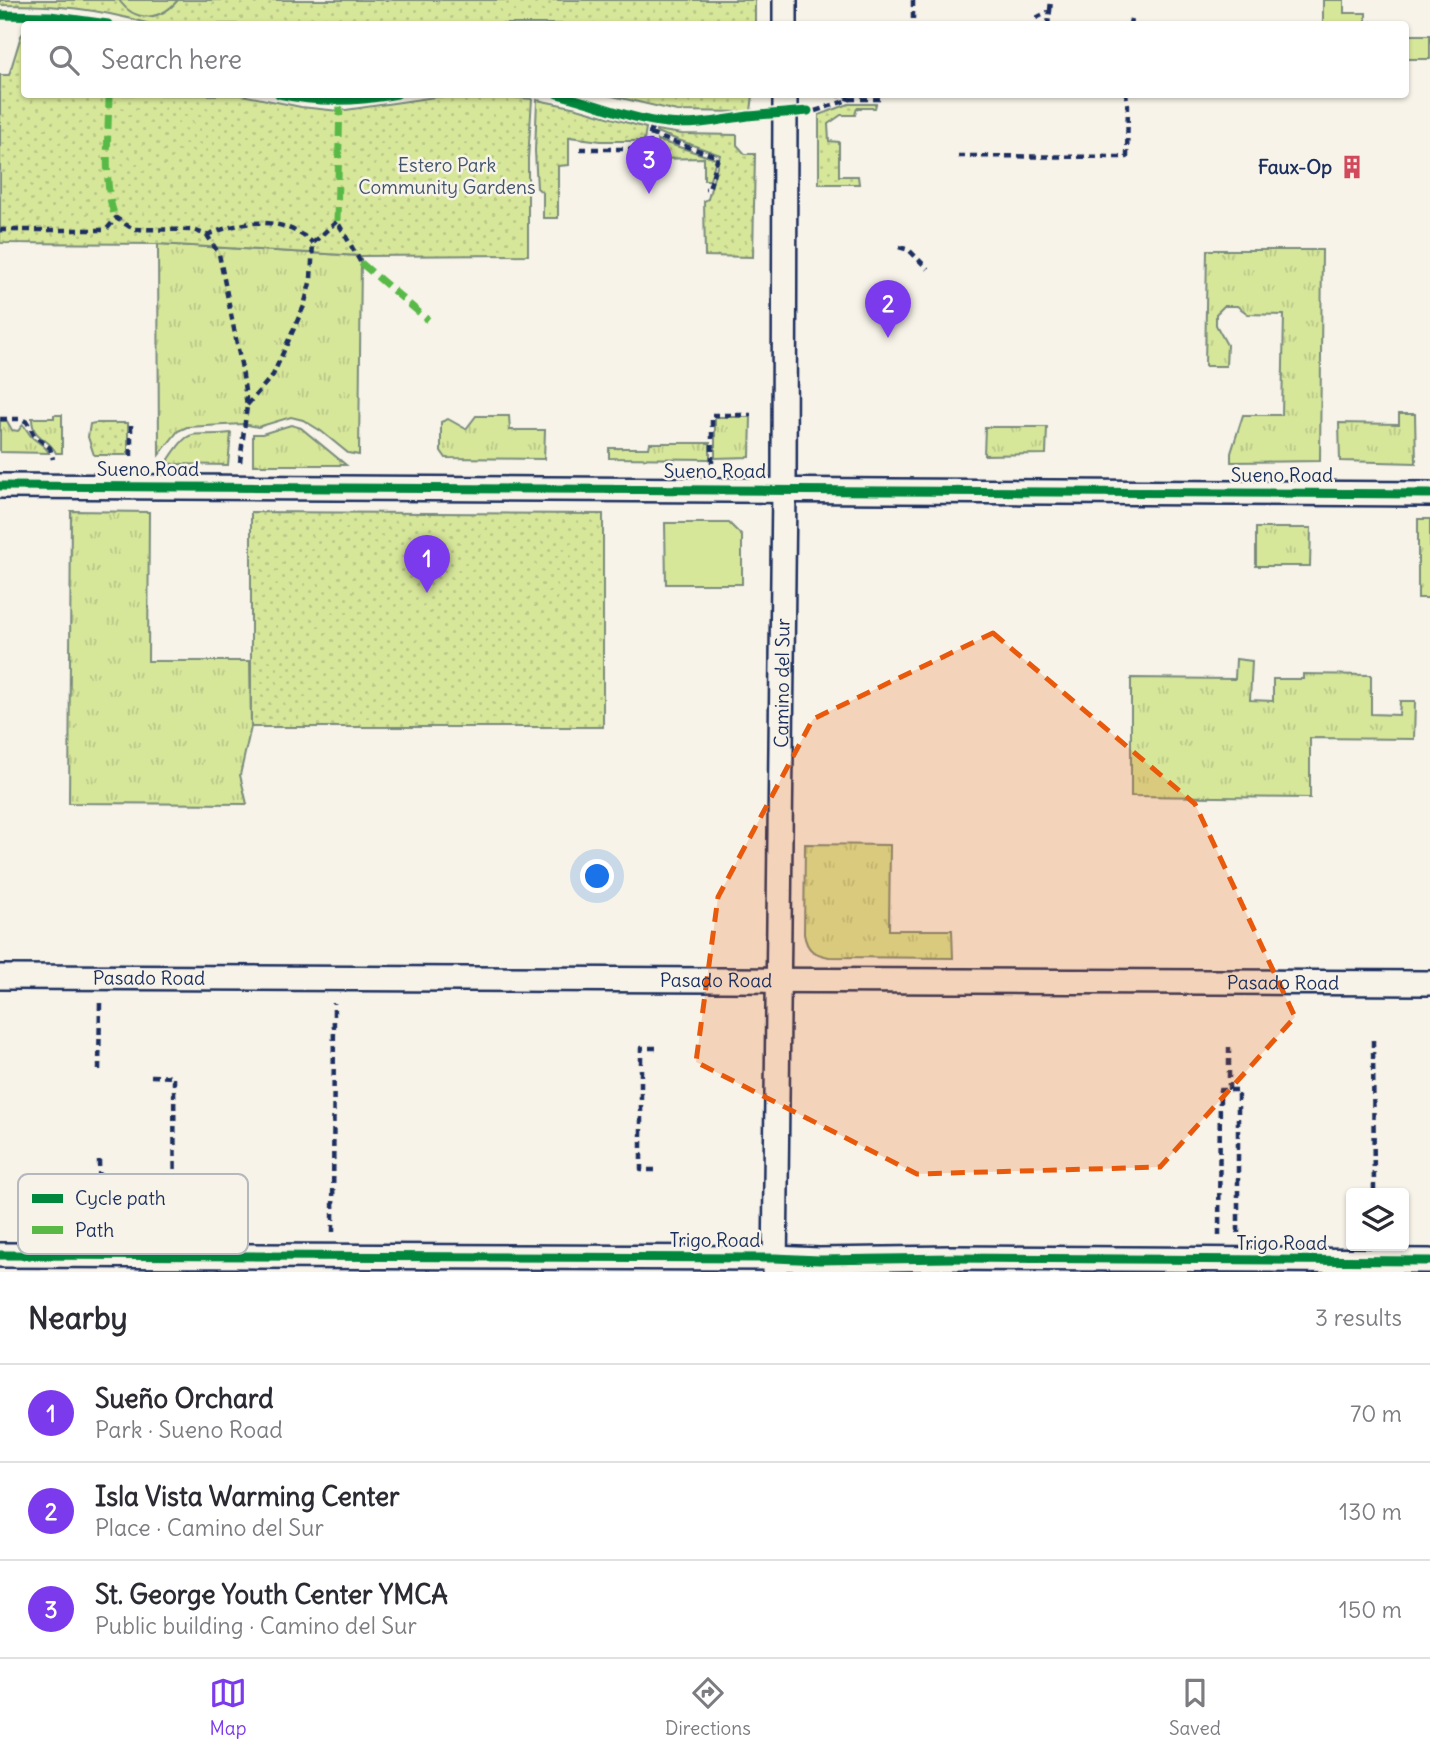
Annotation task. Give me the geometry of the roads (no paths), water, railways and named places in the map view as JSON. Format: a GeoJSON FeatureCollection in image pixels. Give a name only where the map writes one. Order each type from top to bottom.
{"type":"FeatureCollection","features":[{"type":"Feature","properties":{"kind":"street"},"geometry":{"type":"LineString","coordinates":[[785,0],[785,21]]}},
{"type":"Feature","properties":{"kind":"street","name":"Camino del Sur"},"geometry":{"type":"LineString","coordinates":[[775,1265],[784,489],[785,98]]}},
{"type":"Feature","properties":{"kind":"street","name":"Sueno Road"},"geometry":{"type":"LineString","coordinates":[[0,486],[1430,494]]}},
{"type":"Feature","properties":{"kind":"street","name":"Pasado Road"},"geometry":{"type":"LineString","coordinates":[[0,976],[1430,983]]}},
{"type":"Feature","properties":{"kind":"street","name":"Trigo Road"},"geometry":{"type":"LineString","coordinates":[[0,1255],[775,1265],[819,1260],[978,1258],[1430,1261]]}},
{"type":"Feature","properties":{"kind":"place","name":"Faux-Op"},"geometry":{"type":"Point","coordinates":[1352,167]}},
{"type":"Feature","properties":{"kind":"place","name":"St. George Youth Center YMCA"},"geometry":{"type":"Point","coordinates":[649,194]}},
{"type":"Feature","properties":{"kind":"place","name":"Isla Vista Warming Center"},"geometry":{"type":"Point","coordinates":[888,338]}},
{"type":"Feature","properties":{"kind":"place","name":"Sueño Orchard"},"geometry":{"type":"Point","coordinates":[427,593]}},
{"type":"Feature","properties":{"kind":"park label","name":"Estero Park Community Gardens"},"geometry":{"type":"Point","coordinates":[447,176]}}]}
